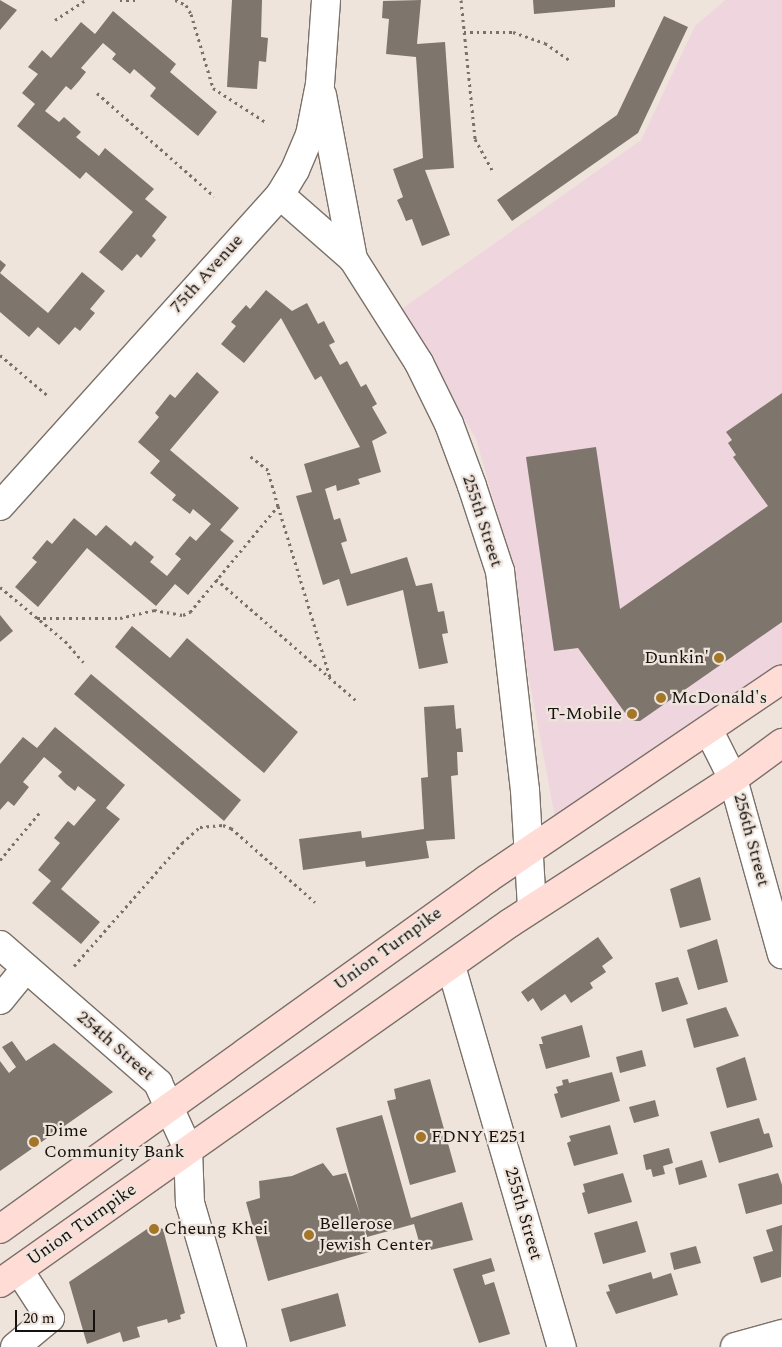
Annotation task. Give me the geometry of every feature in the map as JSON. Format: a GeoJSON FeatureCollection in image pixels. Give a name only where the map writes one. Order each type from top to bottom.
{"type":"FeatureCollection","features":[{"type":"Feature","properties":{"kind":"main road","name":"Union Turnpike"},"geometry":{"type":"LineString","coordinates":[[0,1228],[169,1105],[529,851],[782,679]]}},
{"type":"Feature","properties":{"kind":"main road","name":"Union Turnpike"},"geometry":{"type":"LineString","coordinates":[[10,1277],[188,1149],[532,908],[734,779],[782,743]]}},
{"type":"Feature","properties":{"kind":"street","name":"75th Avenue"},"geometry":{"type":"LineString","coordinates":[[0,506],[280,195],[295,170],[310,135],[320,84],[326,0]]}},
{"type":"Feature","properties":{"kind":"street"},"geometry":{"type":"LineString","coordinates":[[320,84],[353,259]]}},
{"type":"Feature","properties":{"kind":"street","name":"255th Street"},"geometry":{"type":"LineString","coordinates":[[280,195],[353,259],[410,348],[449,424],[500,571],[529,851],[532,908]]}},
{"type":"Feature","properties":{"kind":"street","name":"256th Street"},"geometry":{"type":"LineString","coordinates":[[708,731],[734,779],[782,954]]}},
{"type":"Feature","properties":{"kind":"street","name":"254th Street"},"geometry":{"type":"LineString","coordinates":[[0,945],[158,1083],[188,1149],[190,1203],[232,1347]]}},
{"type":"Feature","properties":{"kind":"street","name":"255th Street"},"geometry":{"type":"LineString","coordinates":[[451,966],[562,1347]]}},
{"type":"Feature","properties":{"kind":"street"},"geometry":{"type":"LineString","coordinates":[[0,1000],[26,968]]}},
{"type":"Feature","properties":{"kind":"street"},"geometry":{"type":"LineString","coordinates":[[10,1277],[50,1318],[16,1347]]}},
{"type":"Feature","properties":{"kind":"street"},"geometry":{"type":"LineString","coordinates":[[735,1347],[782,1334]]}},
{"type":"Feature","properties":{"kind":"path"},"geometry":{"type":"LineString","coordinates":[[55,20],[86,0]]}},
{"type":"Feature","properties":{"kind":"path"},"geometry":{"type":"LineString","coordinates":[[120,0],[138,0]]}},
{"type":"Feature","properties":{"kind":"path"},"geometry":{"type":"LineString","coordinates":[[175,0],[186,5],[191,14],[213,88],[267,123]]}},
{"type":"Feature","properties":{"kind":"path"},"geometry":{"type":"LineString","coordinates":[[461,0],[475,139],[493,172]]}},
{"type":"Feature","properties":{"kind":"path"},"geometry":{"type":"LineString","coordinates":[[464,32],[513,32],[545,43],[569,60]]}},
{"type":"Feature","properties":{"kind":"path"},"geometry":{"type":"LineString","coordinates":[[97,94],[214,196]]}},
{"type":"Feature","properties":{"kind":"path"},"geometry":{"type":"LineString","coordinates":[[0,355],[47,395]]}},
{"type":"Feature","properties":{"kind":"path"},"geometry":{"type":"LineString","coordinates":[[250,456],[268,470],[330,678]]}},
{"type":"Feature","properties":{"kind":"path"},"geometry":{"type":"LineString","coordinates":[[37,618],[120,618],[154,610],[183,615],[190,612],[278,506]]}},
{"type":"Feature","properties":{"kind":"path"},"geometry":{"type":"LineString","coordinates":[[216,579],[358,701]]}},
{"type":"Feature","properties":{"kind":"path"},"geometry":{"type":"LineString","coordinates":[[0,587],[37,618],[84,662]]}},
{"type":"Feature","properties":{"kind":"path"},"geometry":{"type":"LineString","coordinates":[[0,860],[41,811]]}},
{"type":"Feature","properties":{"kind":"path"},"geometry":{"type":"LineString","coordinates":[[74,966],[192,832],[200,828],[223,825],[231,828],[315,902]]}},
{"type":"Feature","properties":{"kind":"shaded area"},"geometry":{"type":"Polygon","coordinates":[[[725,0],[782,0],[782,672],[556,823],[499,519],[476,439],[400,310],[641,140],[695,26],[725,0]]]}},
{"type":"Feature","properties":{"kind":"building"},"geometry":{"type":"Polygon","coordinates":[[[0,0],[17,10],[0,30],[0,0]]]}},
{"type":"Feature","properties":{"kind":"building"},"geometry":{"type":"Polygon","coordinates":[[[232,0],[262,0],[261,37],[268,38],[266,62],[259,61],[257,89],[227,87],[232,0]]]}},
{"type":"Feature","properties":{"kind":"building"},"geometry":{"type":"Polygon","coordinates":[[[421,0],[417,44],[445,42],[454,168],[425,170],[450,235],[422,246],[412,219],[406,221],[397,200],[403,197],[393,169],[423,158],[416,57],[386,54],[389,19],[382,18],[383,1],[421,0]]]}},
{"type":"Feature","properties":{"kind":"building"},"geometry":{"type":"Polygon","coordinates":[[[533,0],[615,0],[615,7],[534,14],[533,0]]]}},
{"type":"Feature","properties":{"kind":"building"},"geometry":{"type":"Polygon","coordinates":[[[113,11],[176,64],[170,72],[217,112],[198,136],[150,96],[156,88],[134,69],[130,74],[112,59],[116,54],[103,43],[81,68],[86,72],[79,81],[71,90],[66,86],[45,111],[59,122],[64,117],[81,132],[76,137],[99,156],[105,148],[154,189],[145,199],[167,217],[152,236],[156,240],[141,258],[137,254],[122,271],[99,252],[133,212],[86,172],[80,179],[17,126],[35,104],[22,93],[38,74],[28,67],[42,50],[51,58],[81,22],[95,34],[113,11]]]}},
{"type":"Feature","properties":{"kind":"building"},"geometry":{"type":"Polygon","coordinates":[[[664,16],[688,27],[638,133],[512,221],[497,200],[617,115],[664,16]]]}},
{"type":"Feature","properties":{"kind":"building"},"geometry":{"type":"Polygon","coordinates":[[[0,260],[6,265],[0,273],[0,260]]]}},
{"type":"Feature","properties":{"kind":"building"},"geometry":{"type":"Polygon","coordinates":[[[82,272],[105,291],[90,309],[95,313],[80,331],[75,327],[59,345],[38,327],[29,337],[0,312],[0,273],[48,313],[82,272]]]}},
{"type":"Feature","properties":{"kind":"building"},"geometry":{"type":"Polygon","coordinates":[[[266,290],[292,311],[307,303],[318,324],[324,321],[335,342],[329,345],[340,365],[347,361],[361,387],[366,384],[377,404],[372,407],[387,433],[372,441],[381,472],[358,479],[360,484],[337,491],[336,485],[325,489],[334,520],[340,518],[347,541],[341,543],[351,574],[407,557],[416,586],[432,583],[438,612],[444,611],[448,633],[442,634],[448,663],[419,669],[403,590],[347,606],[339,579],[323,585],[296,496],[312,492],[304,464],[360,447],[321,376],[315,380],[281,318],[244,363],[221,344],[236,326],[231,322],[246,305],[250,309],[266,290]]]}},
{"type":"Feature","properties":{"kind":"building"},"geometry":{"type":"Polygon","coordinates":[[[197,372],[219,392],[170,450],[239,508],[220,530],[234,541],[188,595],[175,584],[156,606],[87,548],[38,607],[15,587],[37,562],[32,558],[47,540],[52,544],[74,518],[96,536],[106,525],[131,546],[135,541],[154,557],[150,562],[167,576],[181,559],[175,554],[190,536],[196,541],[211,524],[193,509],[190,514],[172,500],[176,495],[150,473],[160,461],[138,442],[159,417],[155,413],[170,394],[175,398],[197,372]]]}},
{"type":"Feature","properties":{"kind":"building"},"geometry":{"type":"Polygon","coordinates":[[[782,393],[782,622],[640,721],[631,721],[578,648],[554,651],[526,457],[596,447],[620,609],[768,506],[733,457],[736,455],[728,443],[732,440],[726,432],[782,393]]]}},
{"type":"Feature","properties":{"kind":"building"},"geometry":{"type":"Polygon","coordinates":[[[0,615],[13,631],[0,642],[0,615]]]}},
{"type":"Feature","properties":{"kind":"building"},"geometry":{"type":"Polygon","coordinates":[[[132,626],[170,658],[187,638],[298,732],[264,773],[115,647],[132,626]]]}},
{"type":"Feature","properties":{"kind":"building"},"geometry":{"type":"Polygon","coordinates":[[[91,674],[241,800],[224,821],[74,694],[91,674]]]}},
{"type":"Feature","properties":{"kind":"building"},"geometry":{"type":"Polygon","coordinates":[[[454,705],[456,729],[461,728],[463,752],[457,752],[458,775],[451,776],[455,839],[426,841],[429,858],[366,867],[365,861],[303,870],[299,839],[361,831],[362,838],[424,829],[421,778],[428,777],[424,707],[454,705]]]}},
{"type":"Feature","properties":{"kind":"building"},"geometry":{"type":"Polygon","coordinates":[[[55,727],[125,785],[106,808],[120,819],[61,889],[100,922],[81,944],[32,903],[51,881],[38,870],[60,843],[54,838],[68,821],[74,826],[96,800],[78,786],[75,791],[66,784],[58,776],[62,772],[44,757],[23,782],[29,787],[14,806],[8,801],[0,810],[0,764],[23,737],[37,748],[55,727]]]}},
{"type":"Feature","properties":{"kind":"building"},"geometry":{"type":"Polygon","coordinates":[[[700,877],[711,920],[680,928],[670,889],[700,877]]]}},
{"type":"Feature","properties":{"kind":"building"},"geometry":{"type":"Polygon","coordinates":[[[598,937],[613,958],[602,966],[606,972],[590,983],[593,988],[571,1003],[565,994],[541,1011],[533,998],[528,1002],[521,992],[598,937]]]}},
{"type":"Feature","properties":{"kind":"building"},"geometry":{"type":"Polygon","coordinates":[[[717,939],[728,982],[698,990],[687,950],[717,939]]]}},
{"type":"Feature","properties":{"kind":"building"},"geometry":{"type":"Polygon","coordinates":[[[678,977],[688,1004],[662,1012],[655,983],[678,977]]]}},
{"type":"Feature","properties":{"kind":"building"},"geometry":{"type":"Polygon","coordinates":[[[726,1007],[739,1036],[694,1048],[686,1019],[726,1007]]]}},
{"type":"Feature","properties":{"kind":"building"},"geometry":{"type":"Polygon","coordinates":[[[582,1025],[590,1057],[546,1069],[539,1044],[543,1044],[541,1037],[582,1025]]]}},
{"type":"Feature","properties":{"kind":"building"},"geometry":{"type":"Polygon","coordinates":[[[12,1041],[26,1061],[54,1043],[113,1092],[0,1171],[0,1061],[9,1073],[16,1067],[2,1047],[12,1041]]]}},
{"type":"Feature","properties":{"kind":"building"},"geometry":{"type":"Polygon","coordinates":[[[642,1050],[646,1066],[620,1073],[616,1057],[642,1050]]]}},
{"type":"Feature","properties":{"kind":"building"},"geometry":{"type":"Polygon","coordinates":[[[745,1057],[757,1100],[727,1108],[716,1068],[745,1057]]]}},
{"type":"Feature","properties":{"kind":"building"},"geometry":{"type":"Polygon","coordinates":[[[612,1072],[620,1101],[561,1118],[554,1094],[558,1093],[556,1087],[563,1085],[562,1080],[568,1079],[569,1083],[612,1072]]]}},
{"type":"Feature","properties":{"kind":"building","name":"FDNY E251"},"geometry":{"type":"Polygon","coordinates":[[[430,1079],[456,1172],[410,1185],[387,1101],[396,1099],[394,1089],[430,1079]]]}},
{"type":"Feature","properties":{"kind":"building"},"geometry":{"type":"Polygon","coordinates":[[[655,1100],[659,1116],[634,1123],[629,1107],[655,1100]]]}},
{"type":"Feature","properties":{"kind":"building"},"geometry":{"type":"Polygon","coordinates":[[[382,1115],[411,1218],[462,1202],[473,1240],[422,1252],[414,1224],[367,1237],[361,1217],[369,1252],[268,1281],[246,1202],[260,1198],[259,1181],[292,1176],[323,1163],[333,1176],[346,1173],[360,1214],[336,1128],[382,1115]]]}},
{"type":"Feature","properties":{"kind":"building"},"geometry":{"type":"Polygon","coordinates":[[[759,1118],[764,1134],[769,1133],[773,1147],[719,1163],[710,1132],[759,1118]]]}},
{"type":"Feature","properties":{"kind":"building"},"geometry":{"type":"Polygon","coordinates":[[[610,1125],[618,1154],[574,1166],[567,1143],[571,1141],[569,1136],[610,1125]]]}},
{"type":"Feature","properties":{"kind":"building"},"geometry":{"type":"Polygon","coordinates":[[[669,1148],[673,1163],[663,1166],[665,1174],[653,1177],[651,1169],[646,1170],[643,1155],[669,1148]]]}},
{"type":"Feature","properties":{"kind":"building"},"geometry":{"type":"Polygon","coordinates":[[[702,1160],[707,1177],[679,1185],[675,1168],[702,1160]]]}},
{"type":"Feature","properties":{"kind":"building"},"geometry":{"type":"Polygon","coordinates":[[[623,1173],[632,1202],[588,1214],[582,1193],[585,1192],[583,1184],[623,1173]]]}},
{"type":"Feature","properties":{"kind":"building"},"geometry":{"type":"Polygon","coordinates":[[[778,1173],[782,1185],[782,1204],[746,1214],[738,1184],[778,1173]]]}},
{"type":"Feature","properties":{"kind":"building"},"geometry":{"type":"Polygon","coordinates":[[[637,1221],[646,1252],[603,1264],[594,1233],[637,1221]]]}},
{"type":"Feature","properties":{"kind":"building"},"geometry":{"type":"Polygon","coordinates":[[[153,1225],[163,1229],[185,1313],[180,1315],[181,1319],[168,1323],[167,1319],[137,1327],[140,1337],[123,1342],[120,1332],[87,1344],[69,1282],[153,1225]]]}},
{"type":"Feature","properties":{"kind":"building"},"geometry":{"type":"Polygon","coordinates":[[[782,1225],[781,1277],[761,1283],[753,1257],[773,1251],[766,1230],[782,1225]]]}},
{"type":"Feature","properties":{"kind":"building"},"geometry":{"type":"Polygon","coordinates":[[[696,1246],[701,1263],[674,1270],[670,1253],[696,1246]]]}},
{"type":"Feature","properties":{"kind":"building"},"geometry":{"type":"Polygon","coordinates":[[[491,1258],[495,1271],[482,1275],[485,1285],[494,1282],[510,1334],[479,1343],[453,1269],[491,1258]]]}},
{"type":"Feature","properties":{"kind":"building"},"geometry":{"type":"Polygon","coordinates":[[[651,1272],[653,1279],[671,1273],[678,1295],[616,1314],[606,1292],[610,1291],[608,1285],[651,1272]]]}},
{"type":"Feature","properties":{"kind":"building"},"geometry":{"type":"Polygon","coordinates":[[[338,1293],[346,1326],[290,1342],[281,1309],[338,1293]]]}},
{"type":"Feature","properties":{"kind":"place","name":"Dunkin'"},"geometry":{"type":"Point","coordinates":[719,658]}},
{"type":"Feature","properties":{"kind":"place","name":"McDonald's"},"geometry":{"type":"Point","coordinates":[661,698]}},
{"type":"Feature","properties":{"kind":"place","name":"T-Mobile"},"geometry":{"type":"Point","coordinates":[632,714]}},
{"type":"Feature","properties":{"kind":"place","name":"FDNY E251"},"geometry":{"type":"Point","coordinates":[421,1137]}},
{"type":"Feature","properties":{"kind":"place","name":"Dime Community Bank"},"geometry":{"type":"Point","coordinates":[34,1142]}},
{"type":"Feature","properties":{"kind":"place","name":"Cheung Khei"},"geometry":{"type":"Point","coordinates":[154,1229]}},
{"type":"Feature","properties":{"kind":"place","name":"Bellerose Jewish Center"},"geometry":{"type":"Point","coordinates":[309,1235]}}]}
